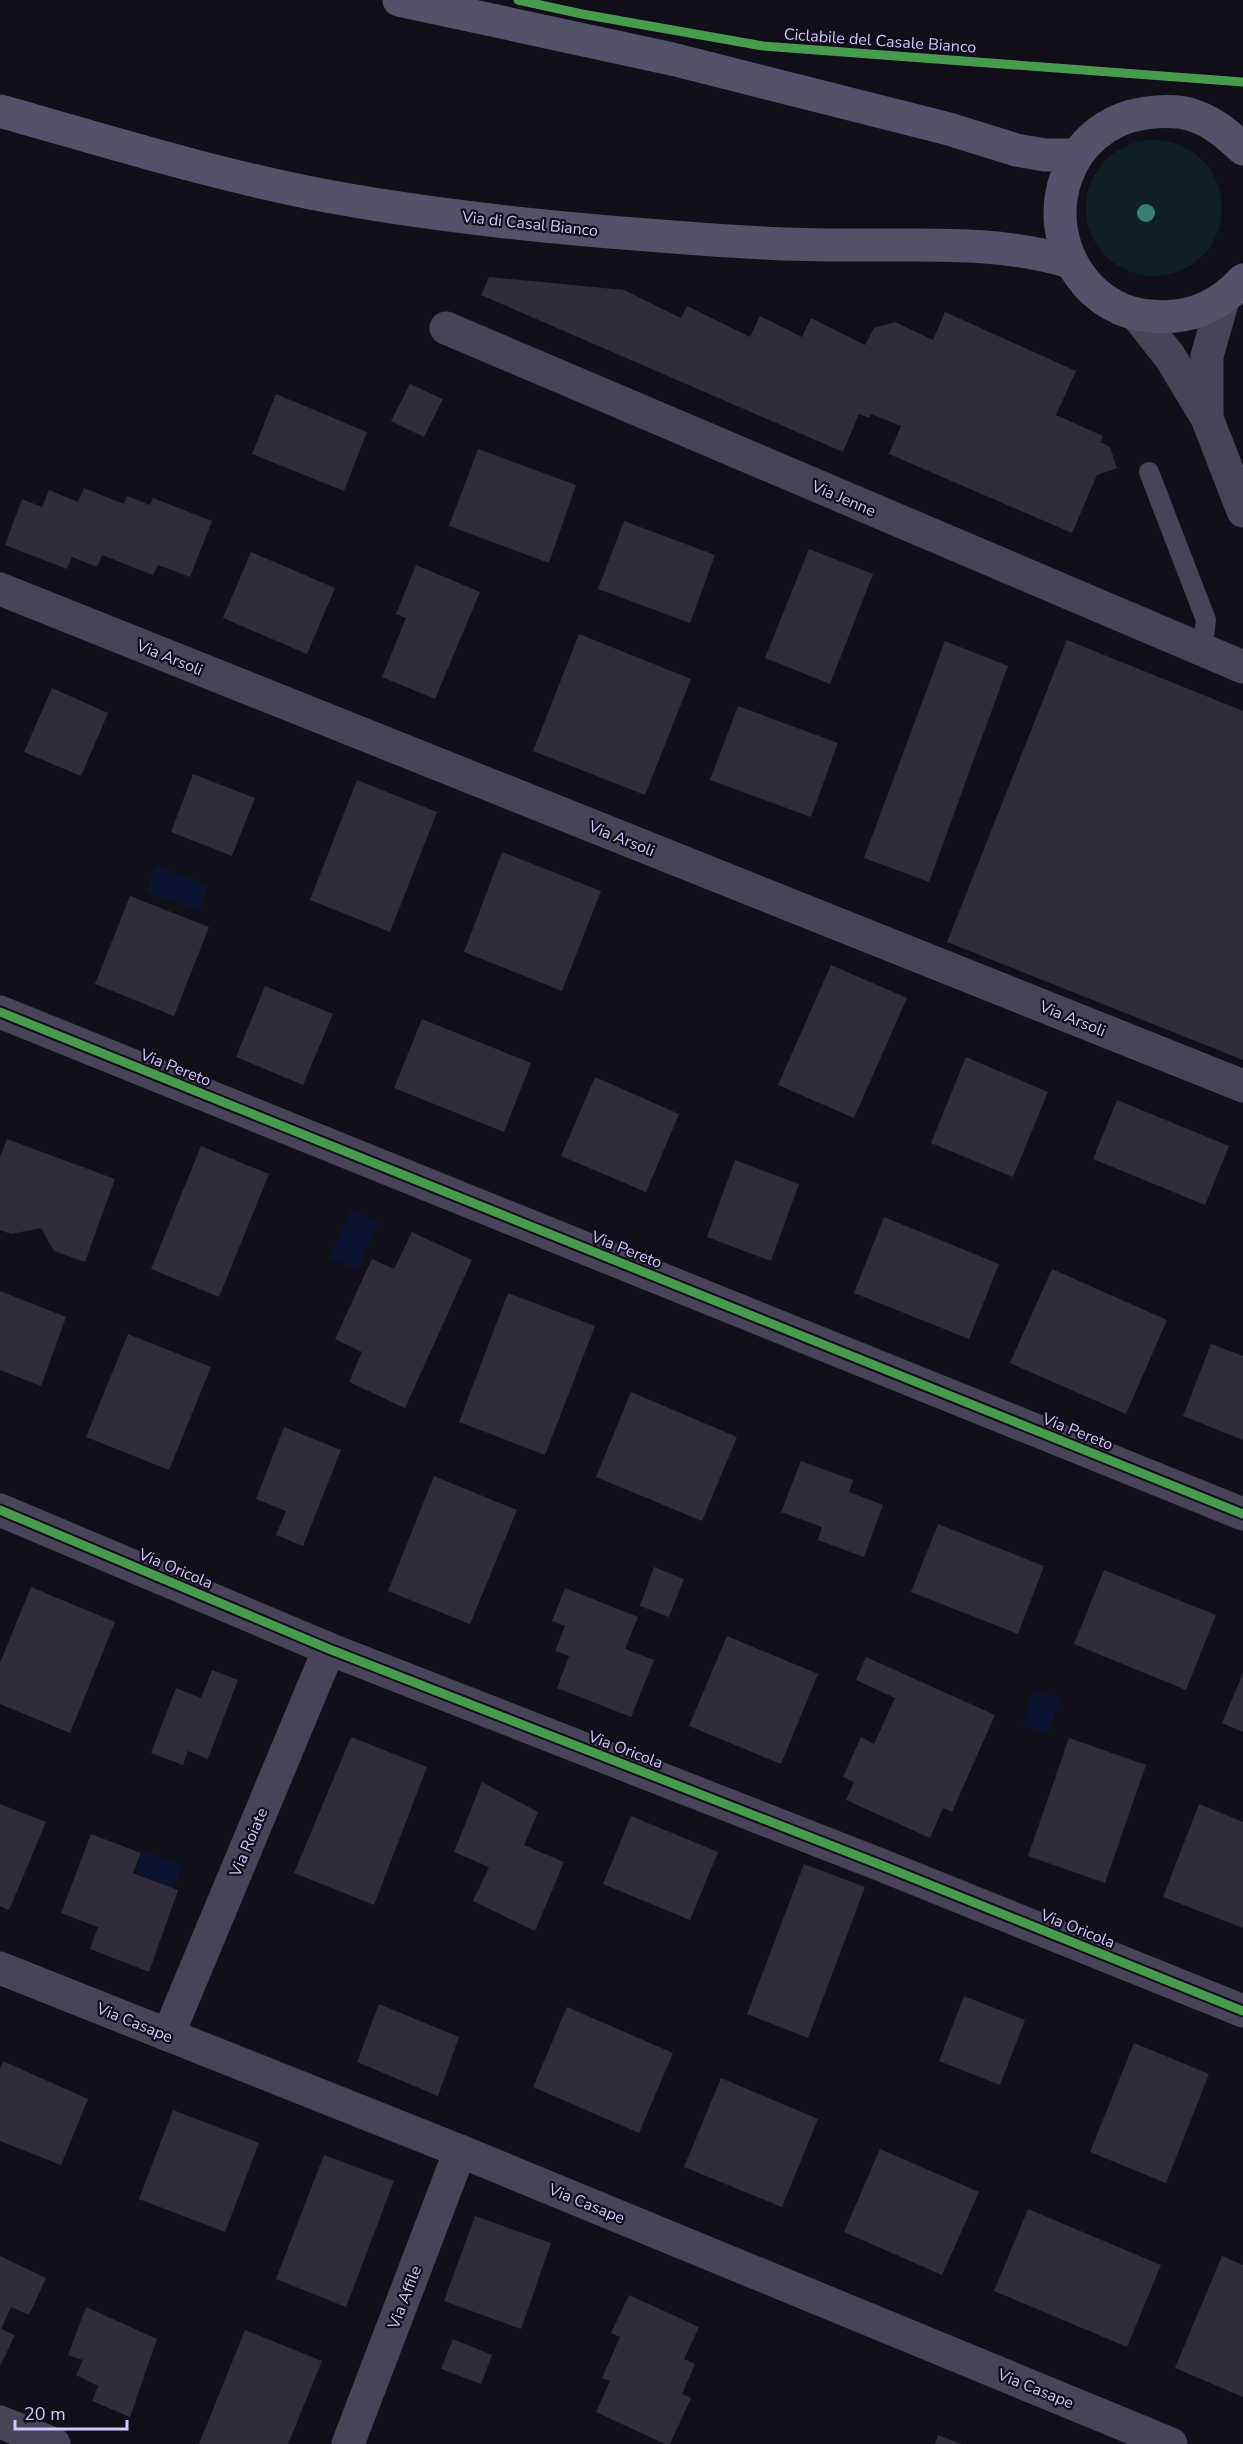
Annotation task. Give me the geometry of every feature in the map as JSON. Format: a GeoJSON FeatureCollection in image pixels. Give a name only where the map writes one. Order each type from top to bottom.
{"type":"FeatureCollection","features":[{"type":"Feature","properties":{"kind":"main road"},"geometry":{"type":"LineString","coordinates":[[399,0],[672,59],[949,129],[1016,150],[1045,154],[1077,154]]}},
{"type":"Feature","properties":{"kind":"main road"},"geometry":{"type":"LineString","coordinates":[[1233,290],[1196,313],[1167,318],[1137,315],[1110,304],[1087,286],[1070,262],[1061,235],[1059,207],[1065,180],[1077,154],[1106,127],[1134,114],[1164,110],[1194,116],[1221,129],[1243,149]]}},
{"type":"Feature","properties":{"kind":"main road","name":"Via di Casal Bianco"},"geometry":{"type":"LineString","coordinates":[[0,111],[248,179],[312,193],[410,208],[699,239],[843,245],[978,246],[1038,254],[1070,262]]}},
{"type":"Feature","properties":{"kind":"street"},"geometry":{"type":"LineString","coordinates":[[1208,418],[1207,356],[1233,290]]}},
{"type":"Feature","properties":{"kind":"street"},"geometry":{"type":"LineString","coordinates":[[1137,315],[1170,357],[1208,418],[1243,511]]}},
{"type":"Feature","properties":{"kind":"street","name":"Via Jenne"},"geometry":{"type":"LineString","coordinates":[[446,328],[1243,667]]}},
{"type":"Feature","properties":{"kind":"street","name":"Via Arsoli"},"geometry":{"type":"LineString","coordinates":[[0,589],[1243,1086]]}},
{"type":"Feature","properties":{"kind":"street","name":"Via Pereto"},"geometry":{"type":"LineString","coordinates":[[0,1012],[1243,1514]]}},
{"type":"Feature","properties":{"kind":"street","name":"Via Oricola"},"geometry":{"type":"LineString","coordinates":[[0,1510],[329,1648],[881,1865],[1243,2011]]}},
{"type":"Feature","properties":{"kind":"street","name":"Via Roiate"},"geometry":{"type":"LineString","coordinates":[[168,2035],[329,1648]]}},
{"type":"Feature","properties":{"kind":"street","name":"Via Casape"},"geometry":{"type":"LineString","coordinates":[[0,1968],[460,2151],[1171,2444]]}},
{"type":"Feature","properties":{"kind":"street","name":"Via Affile"},"geometry":{"type":"LineString","coordinates":[[348,2444],[460,2151]]}},
{"type":"Feature","properties":{"kind":"street"},"geometry":{"type":"LineString","coordinates":[[0,2422],[54,2444]]}},
{"type":"Feature","properties":{"kind":"lane"},"geometry":{"type":"LineString","coordinates":[[1149,472],[1206,620],[1202,651]]}},
{"type":"Feature","properties":{"kind":"shaded area"},"geometry":{"type":"Polygon","coordinates":[[[1154,140],[1180,145],[1202,160],[1217,182],[1222,208],[1217,234],[1202,256],[1180,271],[1154,276],[1128,271],[1106,256],[1091,234],[1086,208],[1091,182],[1106,160],[1128,145],[1154,140]]]}},
{"type":"Feature","properties":{"kind":"water"},"geometry":{"type":"Polygon","coordinates":[[[156,866],[208,885],[199,911],[147,892],[156,866]]]}},
{"type":"Feature","properties":{"kind":"water"},"geometry":{"type":"Polygon","coordinates":[[[351,1210],[378,1222],[357,1270],[330,1257],[351,1210]]]}},
{"type":"Feature","properties":{"kind":"water"},"geometry":{"type":"Polygon","coordinates":[[[1034,1690],[1060,1699],[1048,1734],[1022,1725],[1034,1690]]]}},
{"type":"Feature","properties":{"kind":"water"},"geometry":{"type":"Polygon","coordinates":[[[144,1851],[182,1866],[174,1888],[135,1873],[144,1851]]]}},
{"type":"Feature","properties":{"kind":"building"},"geometry":{"type":"Polygon","coordinates":[[[489,277],[624,290],[681,318],[687,306],[750,337],[760,316],[802,337],[811,318],[865,345],[874,328],[895,322],[933,340],[945,312],[1076,371],[1056,415],[1103,436],[1100,442],[1110,447],[1117,468],[1097,475],[1072,533],[889,454],[901,426],[871,414],[869,418],[859,414],[843,452],[481,295],[489,277]]]}},
{"type":"Feature","properties":{"kind":"building"},"geometry":{"type":"Polygon","coordinates":[[[410,384],[443,399],[424,437],[391,421],[410,384]]]}},
{"type":"Feature","properties":{"kind":"building"},"geometry":{"type":"Polygon","coordinates":[[[276,394],[367,432],[344,491],[252,454],[276,394]]]}},
{"type":"Feature","properties":{"kind":"building"},"geometry":{"type":"Polygon","coordinates":[[[478,449],[576,485],[549,563],[449,526],[478,449]]]}},
{"type":"Feature","properties":{"kind":"building"},"geometry":{"type":"Polygon","coordinates":[[[84,488],[124,504],[127,496],[150,505],[153,498],[212,521],[190,577],[158,565],[153,575],[102,555],[97,567],[72,557],[67,569],[5,545],[22,499],[42,507],[49,490],[78,502],[84,488]]]}},
{"type":"Feature","properties":{"kind":"building"},"geometry":{"type":"Polygon","coordinates":[[[624,521],[715,555],[690,623],[598,589],[624,521]]]}},
{"type":"Feature","properties":{"kind":"building"},"geometry":{"type":"Polygon","coordinates":[[[809,549],[873,574],[830,684],[765,658],[809,549]]]}},
{"type":"Feature","properties":{"kind":"building"},"geometry":{"type":"Polygon","coordinates":[[[251,552],[335,588],[307,654],[223,618],[251,552]]]}},
{"type":"Feature","properties":{"kind":"building"},"geometry":{"type":"Polygon","coordinates":[[[416,565],[480,592],[435,699],[382,677],[406,618],[396,614],[416,565]]]}},
{"type":"Feature","properties":{"kind":"building"},"geometry":{"type":"Polygon","coordinates":[[[579,634],[691,679],[645,795],[533,751],[579,634]]]}},
{"type":"Feature","properties":{"kind":"building"},"geometry":{"type":"Polygon","coordinates":[[[1067,640],[1243,711],[1243,1060],[947,942],[1067,640]]]}},
{"type":"Feature","properties":{"kind":"building"},"geometry":{"type":"Polygon","coordinates":[[[945,641],[1008,666],[929,882],[864,858],[945,641]]]}},
{"type":"Feature","properties":{"kind":"building"},"geometry":{"type":"Polygon","coordinates":[[[52,688],[108,713],[81,776],[24,752],[52,688]]]}},
{"type":"Feature","properties":{"kind":"building"},"geometry":{"type":"Polygon","coordinates":[[[738,706],[838,743],[811,817],[710,780],[738,706]]]}},
{"type":"Feature","properties":{"kind":"building"},"geometry":{"type":"Polygon","coordinates":[[[193,774],[255,798],[232,856],[171,832],[193,774]]]}},
{"type":"Feature","properties":{"kind":"building"},"geometry":{"type":"Polygon","coordinates":[[[357,780],[437,812],[390,932],[310,900],[357,780]]]}},
{"type":"Feature","properties":{"kind":"building"},"geometry":{"type":"Polygon","coordinates":[[[502,852],[601,891],[562,991],[464,952],[502,852]]]}},
{"type":"Feature","properties":{"kind":"building"},"geometry":{"type":"Polygon","coordinates":[[[130,896],[209,927],[174,1016],[95,984],[130,896]]]}},
{"type":"Feature","properties":{"kind":"building"},"geometry":{"type":"Polygon","coordinates":[[[831,965],[907,998],[854,1118],[778,1085],[831,965]]]}},
{"type":"Feature","properties":{"kind":"building"},"geometry":{"type":"Polygon","coordinates":[[[265,986],[333,1014],[303,1085],[236,1057],[265,986]]]}},
{"type":"Feature","properties":{"kind":"building"},"geometry":{"type":"Polygon","coordinates":[[[422,1019],[531,1063],[504,1132],[394,1088],[422,1019]]]}},
{"type":"Feature","properties":{"kind":"building"},"geometry":{"type":"Polygon","coordinates":[[[966,1057],[1048,1092],[1013,1177],[931,1143],[966,1057]]]}},
{"type":"Feature","properties":{"kind":"building"},"geometry":{"type":"Polygon","coordinates":[[[595,1077],[679,1114],[646,1192],[561,1156],[595,1077]]]}},
{"type":"Feature","properties":{"kind":"building"},"geometry":{"type":"Polygon","coordinates":[[[1117,1100],[1229,1146],[1205,1205],[1093,1159],[1117,1100]]]}},
{"type":"Feature","properties":{"kind":"building"},"geometry":{"type":"Polygon","coordinates":[[[7,1139],[115,1179],[85,1262],[54,1251],[41,1228],[11,1234],[0,1230],[0,1157],[7,1139]]]}},
{"type":"Feature","properties":{"kind":"building"},"geometry":{"type":"Polygon","coordinates":[[[201,1146],[269,1174],[219,1297],[151,1269],[201,1146]]]}},
{"type":"Feature","properties":{"kind":"building"},"geometry":{"type":"Polygon","coordinates":[[[735,1160],[799,1184],[771,1261],[707,1237],[735,1160]]]}},
{"type":"Feature","properties":{"kind":"building"},"geometry":{"type":"Polygon","coordinates":[[[884,1217],[999,1264],[969,1339],[854,1293],[884,1217]]]}},
{"type":"Feature","properties":{"kind":"building"},"geometry":{"type":"Polygon","coordinates":[[[412,1232],[472,1260],[405,1408],[349,1382],[362,1352],[335,1339],[372,1259],[394,1269],[412,1232]]]}},
{"type":"Feature","properties":{"kind":"building"},"geometry":{"type":"Polygon","coordinates":[[[1052,1269],[1167,1320],[1126,1414],[1010,1363],[1052,1269]]]}},
{"type":"Feature","properties":{"kind":"building"},"geometry":{"type":"Polygon","coordinates":[[[0,1291],[66,1317],[41,1386],[0,1370],[0,1291]]]}},
{"type":"Feature","properties":{"kind":"building"},"geometry":{"type":"Polygon","coordinates":[[[508,1293],[595,1326],[545,1455],[459,1422],[508,1293]]]}},
{"type":"Feature","properties":{"kind":"building"},"geometry":{"type":"Polygon","coordinates":[[[128,1334],[211,1367],[169,1470],[86,1437],[128,1334]]]}},
{"type":"Feature","properties":{"kind":"building"},"geometry":{"type":"Polygon","coordinates":[[[1211,1344],[1243,1356],[1243,1440],[1183,1416],[1211,1344]]]}},
{"type":"Feature","properties":{"kind":"building"},"geometry":{"type":"Polygon","coordinates":[[[631,1392],[737,1437],[702,1521],[596,1477],[631,1392]]]}},
{"type":"Feature","properties":{"kind":"building"},"geometry":{"type":"Polygon","coordinates":[[[284,1427],[341,1450],[303,1546],[276,1535],[286,1511],[256,1499],[284,1427]]]}},
{"type":"Feature","properties":{"kind":"building"},"geometry":{"type":"Polygon","coordinates":[[[801,1461],[853,1480],[849,1492],[883,1505],[864,1557],[818,1540],[822,1527],[781,1512],[801,1461]]]}},
{"type":"Feature","properties":{"kind":"building"},"geometry":{"type":"Polygon","coordinates":[[[434,1476],[517,1510],[470,1624],[388,1591],[434,1476]]]}},
{"type":"Feature","properties":{"kind":"building"},"geometry":{"type":"Polygon","coordinates":[[[938,1524],[1044,1566],[1018,1634],[911,1592],[938,1524]]]}},
{"type":"Feature","properties":{"kind":"building"},"geometry":{"type":"Polygon","coordinates":[[[654,1567],[684,1579],[669,1617],[640,1606],[654,1567]]]}},
{"type":"Feature","properties":{"kind":"building"},"geometry":{"type":"Polygon","coordinates":[[[1104,1570],[1216,1615],[1186,1690],[1074,1644],[1104,1570]]]}},
{"type":"Feature","properties":{"kind":"building"},"geometry":{"type":"Polygon","coordinates":[[[31,1587],[115,1622],[70,1733],[0,1704],[0,1663],[31,1587]]]}},
{"type":"Feature","properties":{"kind":"building"},"geometry":{"type":"Polygon","coordinates":[[[565,1588],[638,1617],[625,1649],[654,1660],[631,1717],[557,1688],[569,1656],[555,1651],[565,1626],[552,1621],[565,1588]]]}},
{"type":"Feature","properties":{"kind":"building"},"geometry":{"type":"Polygon","coordinates":[[[727,1636],[818,1674],[781,1764],[689,1726],[727,1636]]]}},
{"type":"Feature","properties":{"kind":"building"},"geometry":{"type":"Polygon","coordinates":[[[866,1657],[995,1715],[952,1812],[943,1808],[930,1838],[846,1800],[854,1782],[843,1777],[861,1737],[874,1744],[895,1698],[856,1680],[866,1657]]]}},
{"type":"Feature","properties":{"kind":"building"},"geometry":{"type":"Polygon","coordinates":[[[212,1670],[238,1680],[208,1759],[188,1751],[183,1765],[151,1753],[176,1688],[201,1698],[212,1670]]]}},
{"type":"Feature","properties":{"kind":"building"},"geometry":{"type":"Polygon","coordinates":[[[1243,1673],[1243,1732],[1222,1723],[1243,1673]]]}},
{"type":"Feature","properties":{"kind":"building"},"geometry":{"type":"Polygon","coordinates":[[[351,1737],[427,1767],[374,1905],[294,1873],[351,1737]]]}},
{"type":"Feature","properties":{"kind":"building"},"geometry":{"type":"Polygon","coordinates":[[[1069,1738],[1146,1765],[1105,1883],[1028,1856],[1069,1738]]]}},
{"type":"Feature","properties":{"kind":"building"},"geometry":{"type":"Polygon","coordinates":[[[482,1782],[538,1812],[524,1845],[564,1862],[535,1931],[473,1901],[489,1867],[454,1852],[482,1782]]]}},
{"type":"Feature","properties":{"kind":"building"},"geometry":{"type":"Polygon","coordinates":[[[0,1804],[46,1822],[9,1910],[0,1906],[0,1804]]]}},
{"type":"Feature","properties":{"kind":"building"},"geometry":{"type":"Polygon","coordinates":[[[1199,1804],[1243,1822],[1243,1928],[1163,1897],[1199,1804]]]}},
{"type":"Feature","properties":{"kind":"building"},"geometry":{"type":"Polygon","coordinates":[[[631,1816],[718,1852],[690,1920],[603,1884],[631,1816]]]}},
{"type":"Feature","properties":{"kind":"building"},"geometry":{"type":"Polygon","coordinates":[[[91,1834],[141,1853],[133,1873],[178,1890],[149,1972],[90,1949],[98,1927],[61,1913],[91,1834]]]}},
{"type":"Feature","properties":{"kind":"building"},"geometry":{"type":"Polygon","coordinates":[[[804,1864],[865,1887],[808,2038],[747,2014],[804,1864]]]}},
{"type":"Feature","properties":{"kind":"building"},"geometry":{"type":"Polygon","coordinates":[[[964,1996],[1025,2020],[1000,2085],[939,2061],[964,1996]]]}},
{"type":"Feature","properties":{"kind":"building"},"geometry":{"type":"Polygon","coordinates":[[[379,2004],[459,2037],[438,2096],[357,2062],[379,2004]]]}},
{"type":"Feature","properties":{"kind":"building"},"geometry":{"type":"Polygon","coordinates":[[[567,2007],[673,2053],[639,2133],[533,2087],[567,2007]]]}},
{"type":"Feature","properties":{"kind":"building"},"geometry":{"type":"Polygon","coordinates":[[[1134,2043],[1209,2074],[1166,2183],[1090,2152],[1134,2043]]]}},
{"type":"Feature","properties":{"kind":"building"},"geometry":{"type":"Polygon","coordinates":[[[3,2061],[88,2099],[61,2165],[0,2141],[0,2069],[3,2061]]]}},
{"type":"Feature","properties":{"kind":"building"},"geometry":{"type":"Polygon","coordinates":[[[721,2078],[818,2119],[782,2207],[684,2167],[721,2078]]]}},
{"type":"Feature","properties":{"kind":"building"},"geometry":{"type":"Polygon","coordinates":[[[173,2110],[259,2143],[225,2232],[139,2199],[173,2110]]]}},
{"type":"Feature","properties":{"kind":"building"},"geometry":{"type":"Polygon","coordinates":[[[880,2149],[979,2192],[942,2275],[844,2232],[880,2149]]]}},
{"type":"Feature","properties":{"kind":"building"},"geometry":{"type":"Polygon","coordinates":[[[324,2155],[394,2181],[346,2307],[276,2279],[324,2155]]]}},
{"type":"Feature","properties":{"kind":"building"},"geometry":{"type":"Polygon","coordinates":[[[1028,2209],[1161,2265],[1127,2347],[994,2291],[1028,2209]]]}},
{"type":"Feature","properties":{"kind":"building"},"geometry":{"type":"Polygon","coordinates":[[[475,2216],[551,2243],[521,2329],[444,2301],[475,2216]]]}},
{"type":"Feature","properties":{"kind":"building"},"geometry":{"type":"Polygon","coordinates":[[[0,2256],[46,2278],[29,2315],[11,2307],[1,2329],[15,2335],[0,2366],[0,2256]]]}},
{"type":"Feature","properties":{"kind":"building"},"geometry":{"type":"Polygon","coordinates":[[[1222,2256],[1243,2265],[1243,2397],[1175,2368],[1222,2256]]]}},
{"type":"Feature","properties":{"kind":"building"},"geometry":{"type":"Polygon","coordinates":[[[629,2295],[699,2327],[684,2359],[695,2364],[682,2394],[691,2398],[670,2444],[665,2444],[596,2412],[610,2381],[602,2378],[620,2337],[611,2333],[629,2295]]]}},
{"type":"Feature","properties":{"kind":"building"},"geometry":{"type":"Polygon","coordinates":[[[86,2307],[157,2339],[130,2417],[92,2401],[98,2386],[76,2375],[83,2360],[68,2355],[86,2307]]]}},
{"type":"Feature","properties":{"kind":"building"},"geometry":{"type":"Polygon","coordinates":[[[245,2330],[322,2361],[288,2444],[199,2444],[245,2330]]]}},
{"type":"Feature","properties":{"kind":"building"},"geometry":{"type":"Polygon","coordinates":[[[453,2339],[492,2355],[481,2384],[441,2369],[453,2339]]]}},
{"type":"Feature","properties":{"kind":"building"},"geometry":{"type":"Polygon","coordinates":[[[938,2435],[962,2444],[935,2444],[938,2435]]]}},
{"type":"Feature","properties":{"kind":"cycle path","name":"Ciclabile del Casale Bianco"},"geometry":{"type":"LineString","coordinates":[[518,0],[582,14],[763,46],[1243,82]]}},
{"type":"Feature","properties":{"kind":"cycle path"},"geometry":{"type":"LineString","coordinates":[[0,1012],[1243,1514]]}},
{"type":"Feature","properties":{"kind":"cycle path"},"geometry":{"type":"LineString","coordinates":[[0,1510],[329,1649],[881,1865],[1243,2011]]}}]}
